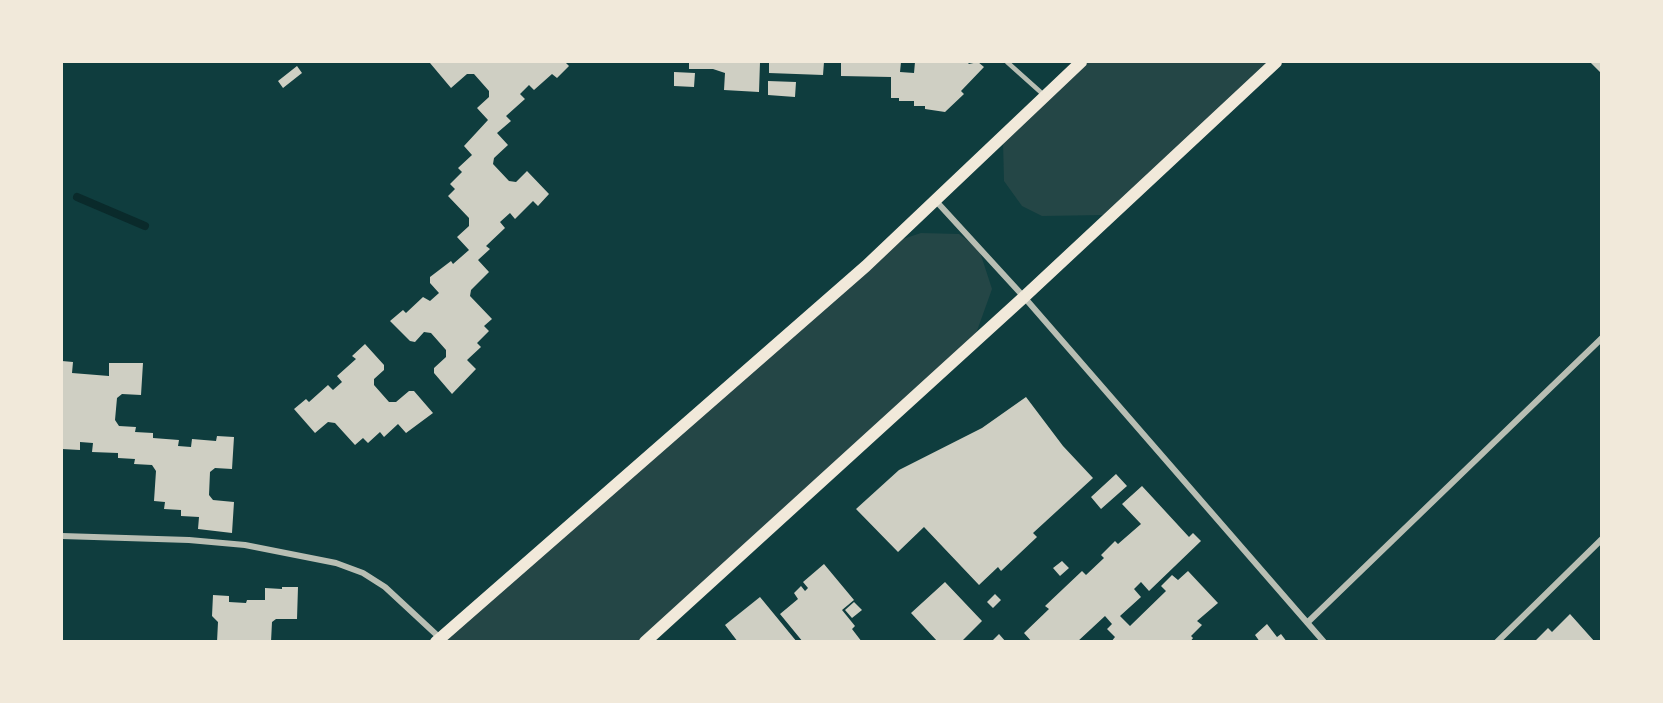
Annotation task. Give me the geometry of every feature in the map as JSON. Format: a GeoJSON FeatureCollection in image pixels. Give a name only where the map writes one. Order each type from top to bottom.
{"type":"FeatureCollection","features":[{"type":"Feature","properties":{"kind":"main road"},"geometry":{"type":"LineString","coordinates":[[438,640],[936,201],[1081,62]]}},
{"type":"Feature","properties":{"kind":"main road"},"geometry":{"type":"LineString","coordinates":[[645,642],[1024,297],[1276,62]]}},
{"type":"Feature","properties":{"kind":"street"},"geometry":{"type":"LineString","coordinates":[[936,201],[1024,297],[1324,642]]}},
{"type":"Feature","properties":{"kind":"street"},"geometry":{"type":"LineString","coordinates":[[1308,622],[1602,338]]}},
{"type":"Feature","properties":{"kind":"street"},"geometry":{"type":"LineString","coordinates":[[62,536],[189,540],[245,545],[336,563],[363,573],[385,586],[438,640]]}},
{"type":"Feature","properties":{"kind":"street"},"geometry":{"type":"LineString","coordinates":[[1497,642],[1602,539]]}},
{"type":"Feature","properties":{"kind":"lane"},"geometry":{"type":"LineString","coordinates":[[1008,62],[1045,96]]}},
{"type":"Feature","properties":{"kind":"shaded area"},"geometry":{"type":"Polygon","coordinates":[[[1086,62],[1274,62],[1104,215],[1042,216],[1022,206],[1004,181],[1003,141],[1086,62]]]}},
{"type":"Feature","properties":{"kind":"shaded area"},"geometry":{"type":"Polygon","coordinates":[[[921,233],[959,234],[979,249],[992,289],[973,342],[639,641],[440,642],[903,239],[921,233]]]}},
{"type":"Feature","properties":{"kind":"building"},"geometry":{"type":"Polygon","coordinates":[[[565,62],[569,66],[557,78],[552,74],[534,90],[529,85],[520,94],[525,99],[506,116],[511,121],[497,133],[508,145],[494,158],[493,164],[509,181],[516,182],[527,171],[549,194],[538,206],[533,201],[515,219],[510,213],[500,222],[505,228],[486,246],[490,249],[478,260],[489,272],[471,290],[470,296],[492,319],[484,326],[489,331],[477,343],[481,347],[467,360],[476,369],[452,394],[434,373],[434,368],[446,357],[446,350],[431,333],[424,332],[415,342],[410,341],[390,321],[403,310],[406,313],[423,297],[430,301],[439,293],[430,283],[430,277],[451,261],[453,264],[469,250],[457,237],[469,226],[469,218],[448,196],[455,189],[450,184],[462,172],[458,168],[472,155],[464,146],[488,120],[477,108],[489,97],[489,91],[474,74],[467,74],[451,88],[430,63],[565,62]]]}},
{"type":"Feature","properties":{"kind":"building"},"geometry":{"type":"Polygon","coordinates":[[[689,62],[760,62],[759,92],[724,90],[725,73],[713,69],[689,69],[689,62]]]}},
{"type":"Feature","properties":{"kind":"building"},"geometry":{"type":"Polygon","coordinates":[[[769,62],[824,62],[823,75],[769,73],[769,62]]]}},
{"type":"Feature","properties":{"kind":"building"},"geometry":{"type":"Polygon","coordinates":[[[841,62],[901,62],[900,72],[914,73],[915,62],[967,62],[969,64],[978,62],[984,67],[961,91],[964,94],[945,112],[925,109],[925,106],[914,106],[914,101],[899,101],[899,98],[891,98],[891,77],[841,76],[841,62]]]}},
{"type":"Feature","properties":{"kind":"building"},"geometry":{"type":"Polygon","coordinates":[[[1590,62],[1602,62],[1602,74],[1590,62]]]}},
{"type":"Feature","properties":{"kind":"building"},"geometry":{"type":"Polygon","coordinates":[[[297,66],[302,73],[283,88],[278,81],[297,66]]]}},
{"type":"Feature","properties":{"kind":"building"},"geometry":{"type":"Polygon","coordinates":[[[674,72],[695,73],[694,87],[674,86],[674,72]]]}},
{"type":"Feature","properties":{"kind":"building"},"geometry":{"type":"Polygon","coordinates":[[[768,81],[796,82],[795,97],[768,95],[768,81]]]}},
{"type":"Feature","properties":{"kind":"building"},"geometry":{"type":"Polygon","coordinates":[[[365,344],[384,365],[384,370],[374,379],[374,385],[389,402],[396,402],[409,391],[414,391],[433,413],[406,433],[398,424],[384,437],[380,432],[368,443],[363,438],[355,445],[335,423],[328,422],[315,433],[294,409],[306,399],[309,402],[328,385],[333,390],[342,382],[337,376],[356,359],[352,356],[365,344]]]}},
{"type":"Feature","properties":{"kind":"building"},"geometry":{"type":"Polygon","coordinates":[[[62,361],[73,362],[72,373],[109,376],[109,363],[143,363],[141,395],[122,394],[117,398],[115,420],[119,426],[136,427],[135,432],[153,433],[153,438],[179,440],[178,446],[191,447],[192,439],[216,441],[217,436],[234,437],[232,469],[215,468],[210,472],[209,495],[213,500],[234,502],[232,533],[198,529],[199,517],[181,516],[181,510],[164,509],[165,502],[154,501],[156,471],[152,465],[134,464],[135,459],[118,458],[118,453],[92,452],[93,443],[80,442],[80,450],[62,449],[62,361]]]}},
{"type":"Feature","properties":{"kind":"building"},"geometry":{"type":"Polygon","coordinates":[[[1026,397],[1063,446],[1093,478],[1033,533],[1037,537],[1001,571],[998,567],[979,585],[924,527],[898,552],[856,509],[899,470],[982,428],[1026,397]]]}},
{"type":"Feature","properties":{"kind":"building"},"geometry":{"type":"Polygon","coordinates":[[[1116,474],[1127,486],[1101,509],[1091,497],[1116,474]]]}},
{"type":"Feature","properties":{"kind":"building"},"geometry":{"type":"Polygon","coordinates":[[[1142,486],[1189,537],[1193,533],[1201,541],[1149,591],[1141,582],[1134,589],[1141,597],[1120,616],[1130,626],[1166,591],[1161,586],[1172,575],[1178,580],[1188,571],[1218,603],[1197,621],[1202,625],[1191,636],[1193,638],[1190,642],[1111,642],[1115,637],[1107,629],[1112,624],[1105,616],[1077,642],[1032,642],[1024,633],[1049,609],[1045,606],[1082,571],[1086,575],[1104,558],[1101,555],[1115,541],[1118,544],[1141,524],[1122,504],[1142,486]]]}},
{"type":"Feature","properties":{"kind":"building"},"geometry":{"type":"Polygon","coordinates":[[[1062,561],[1069,568],[1060,576],[1053,568],[1062,561]]]}},
{"type":"Feature","properties":{"kind":"building"},"geometry":{"type":"Polygon","coordinates":[[[824,564],[854,600],[842,610],[855,626],[852,629],[862,642],[803,642],[780,614],[798,599],[794,593],[801,586],[805,591],[808,588],[803,582],[824,564]]]}},
{"type":"Feature","properties":{"kind":"building"},"geometry":{"type":"Polygon","coordinates":[[[945,582],[982,621],[961,642],[938,642],[911,613],[945,582]]]}},
{"type":"Feature","properties":{"kind":"building"},"geometry":{"type":"Polygon","coordinates":[[[282,587],[298,587],[297,619],[276,619],[272,622],[271,642],[217,642],[218,622],[212,616],[213,595],[229,596],[229,602],[246,603],[247,600],[265,600],[265,588],[282,589],[282,587]]]}},
{"type":"Feature","properties":{"kind":"building"},"geometry":{"type":"Polygon","coordinates":[[[995,594],[1001,600],[993,608],[987,602],[995,594]]]}},
{"type":"Feature","properties":{"kind":"building"},"geometry":{"type":"Polygon","coordinates":[[[760,597],[797,642],[738,642],[725,625],[760,597]]]}},
{"type":"Feature","properties":{"kind":"building"},"geometry":{"type":"Polygon","coordinates":[[[854,602],[862,610],[852,618],[845,610],[854,602]]]}},
{"type":"Feature","properties":{"kind":"building"},"geometry":{"type":"Polygon","coordinates":[[[1570,614],[1595,642],[1534,642],[1548,628],[1552,632],[1570,614]]]}},
{"type":"Feature","properties":{"kind":"building"},"geometry":{"type":"Polygon","coordinates":[[[1267,624],[1277,637],[1281,634],[1287,642],[1260,642],[1255,635],[1267,624]]]}},
{"type":"Feature","properties":{"kind":"building"},"geometry":{"type":"Polygon","coordinates":[[[999,634],[1006,642],[991,642],[999,634]]]}},
{"type":"Feature","properties":{"kind":"waterway"},"geometry":{"type":"LineString","coordinates":[[77,197],[145,226]]}}]}
